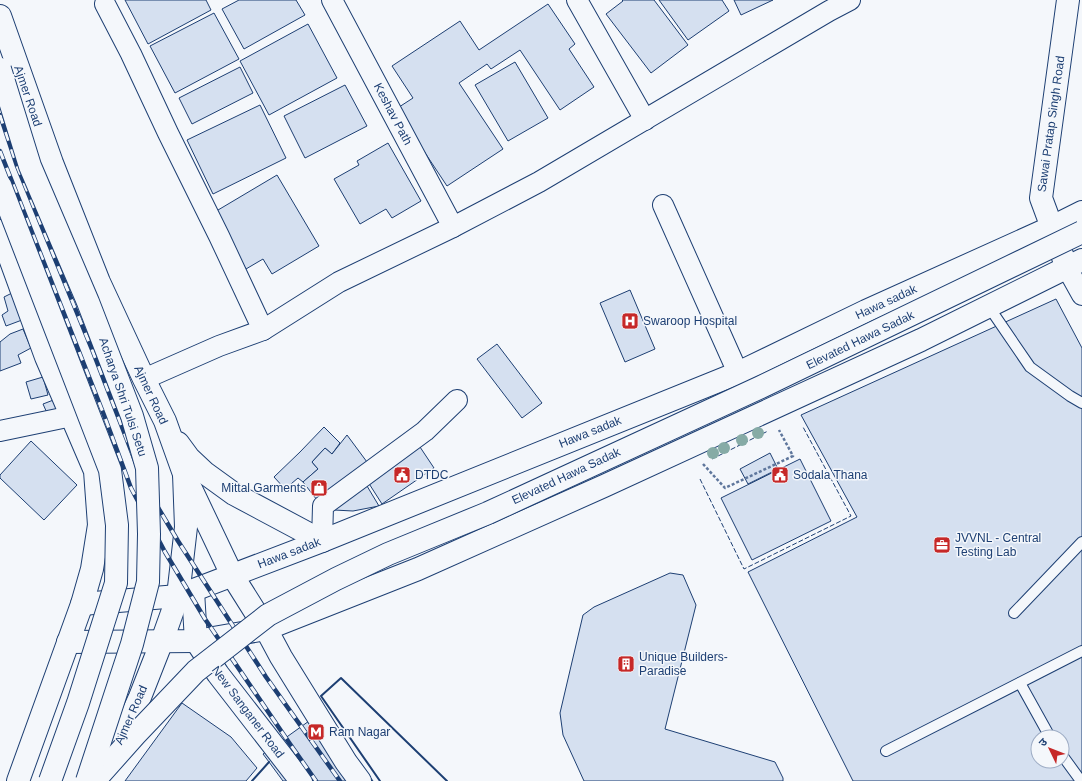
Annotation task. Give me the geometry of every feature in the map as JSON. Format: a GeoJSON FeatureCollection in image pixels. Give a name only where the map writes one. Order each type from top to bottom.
{"type":"FeatureCollection","features":[{"type":"Feature","properties":{"kind":"main road","name":"Sawai Pratap Singh Road"},"geometry":{"type":"LineString","coordinates":[[1068,0],[1040,198],[1052,227],[1075,264]]}},
{"type":"Feature","properties":{"kind":"main road","name":"Ajmer Road"},"geometry":{"type":"LineString","coordinates":[[0,16],[52,163],[99,282],[165,421],[184,474],[186,527],[185,594],[162,641],[140,697],[102,781]]}},
{"type":"Feature","properties":{"kind":"main road","name":"Acharya Shri Tulsi Setu"},"geometry":{"type":"LineString","coordinates":[[0,69],[30,166],[91,309],[132,416],[148,468],[150,534],[148,582],[132,644],[87,781]]}},
{"type":"Feature","properties":{"kind":"main road"},"geometry":{"type":"LineString","coordinates":[[0,186],[110,470],[117,525],[116,583],[78,703],[50,781]]}},
{"type":"Feature","properties":{"kind":"main road","name":"Hawa sadak"},"geometry":{"type":"LineString","coordinates":[[82,604],[185,594],[322,541],[738,373],[866,311],[1082,212]]}},
{"type":"Feature","properties":{"kind":"main road"},"geometry":{"type":"LineString","coordinates":[[0,232],[46,357],[95,471],[99,526],[92,569],[82,604],[18,781]]}},
{"type":"Feature","properties":{"kind":"main road","name":"Elevated Hawa Sadak"},"geometry":{"type":"LineString","coordinates":[[94,781],[196,671],[268,615],[336,578],[388,554],[488,513],[761,387],[1082,232]]}},
{"type":"Feature","properties":{"kind":"main road"},"geometry":{"type":"LineString","coordinates":[[68,642],[196,641],[266,629],[418,569],[688,448],[921,340],[1075,264]]}},
{"type":"Feature","properties":{"kind":"main road"},"geometry":{"type":"LineString","coordinates":[[165,421],[189,458],[205,473],[234,494],[322,541]]}},
{"type":"Feature","properties":{"kind":"main road"},"geometry":{"type":"LineString","coordinates":[[184,474],[232,575],[346,762],[360,781]]}},
{"type":"Feature","properties":{"kind":"main road","name":"New Sanganer Road"},"geometry":{"type":"LineString","coordinates":[[185,594],[196,641],[218,674],[301,781]]}},
{"type":"Feature","properties":{"kind":"street","name":"Keshav Path"},"geometry":{"type":"LineString","coordinates":[[332,0],[453,227]]}},
{"type":"Feature","properties":{"kind":"street"},"geometry":{"type":"LineString","coordinates":[[577,0],[645,120]]}},
{"type":"Feature","properties":{"kind":"street"},"geometry":{"type":"LineString","coordinates":[[144,379],[219,346],[263,330],[339,282],[453,227],[539,182],[645,120],[826,6],[850,0]]}},
{"type":"Feature","properties":{"kind":"street"},"geometry":{"type":"LineString","coordinates":[[105,4],[131,54],[263,330]]}},
{"type":"Feature","properties":{"kind":"street"},"geometry":{"type":"LineString","coordinates":[[663,205],[738,373]]}},
{"type":"Feature","properties":{"kind":"street"},"geometry":{"type":"LineString","coordinates":[[1075,264],[1082,295]]}},
{"type":"Feature","properties":{"kind":"street"},"geometry":{"type":"LineString","coordinates":[[322,541],[323,506],[425,431],[457,400]]}},
{"type":"Feature","properties":{"kind":"street"},"geometry":{"type":"LineString","coordinates":[[0,431],[72,416]]}},
{"type":"Feature","properties":{"kind":"lane"},"geometry":{"type":"LineString","coordinates":[[989,307],[1030,367],[1082,403]]}},
{"type":"Feature","properties":{"kind":"lane"},"geometry":{"type":"LineString","coordinates":[[1014,613],[1082,542]]}},
{"type":"Feature","properties":{"kind":"lane"},"geometry":{"type":"LineString","coordinates":[[886,751],[1082,651]]}},
{"type":"Feature","properties":{"kind":"lane"},"geometry":{"type":"LineString","coordinates":[[1020,683],[1046,729]]}},
{"type":"Feature","properties":{"kind":"lane"},"geometry":{"type":"LineString","coordinates":[[1070,766],[1081,781]]}},
{"type":"Feature","properties":{"kind":"path"},"geometry":{"type":"LineString","coordinates":[[688,448],[725,488],[793,456],[768,410]]}},
{"type":"Feature","properties":{"kind":"building"},"geometry":{"type":"Polygon","coordinates":[[[125,0],[206,0],[211,10],[148,44],[125,0]]]}},
{"type":"Feature","properties":{"kind":"building"},"geometry":{"type":"Polygon","coordinates":[[[239,0],[296,0],[305,15],[244,49],[222,9],[239,0]]]}},
{"type":"Feature","properties":{"kind":"building"},"geometry":{"type":"Polygon","coordinates":[[[622,0],[654,0],[688,45],[651,73],[606,14],[623,1],[622,0]]]}},
{"type":"Feature","properties":{"kind":"building"},"geometry":{"type":"Polygon","coordinates":[[[659,0],[722,0],[729,11],[688,40],[659,0]]]}},
{"type":"Feature","properties":{"kind":"building"},"geometry":{"type":"Polygon","coordinates":[[[734,0],[773,0],[741,15],[734,0]]]}},
{"type":"Feature","properties":{"kind":"building"},"geometry":{"type":"Polygon","coordinates":[[[548,4],[575,44],[569,49],[594,87],[560,110],[520,50],[491,69],[487,64],[459,83],[503,149],[447,186],[396,109],[413,98],[392,66],[460,21],[479,50],[548,4]]]}},
{"type":"Feature","properties":{"kind":"building"},"geometry":{"type":"Polygon","coordinates":[[[214,13],[239,59],[175,93],[150,46],[214,13]]]}},
{"type":"Feature","properties":{"kind":"building"},"geometry":{"type":"Polygon","coordinates":[[[308,24],[337,78],[269,115],[240,61],[308,24]]]}},
{"type":"Feature","properties":{"kind":"building"},"geometry":{"type":"Polygon","coordinates":[[[515,62],[548,118],[508,141],[475,85],[515,62]]]}},
{"type":"Feature","properties":{"kind":"building"},"geometry":{"type":"Polygon","coordinates":[[[240,67],[253,93],[192,124],[179,98],[240,67]]]}},
{"type":"Feature","properties":{"kind":"building"},"geometry":{"type":"Polygon","coordinates":[[[345,85],[367,126],[305,158],[284,116],[345,85]]]}},
{"type":"Feature","properties":{"kind":"building"},"geometry":{"type":"Polygon","coordinates":[[[260,105],[286,158],[213,194],[187,140],[260,105]]]}},
{"type":"Feature","properties":{"kind":"building"},"geometry":{"type":"Polygon","coordinates":[[[388,143],[421,201],[392,218],[386,209],[360,224],[334,179],[359,165],[357,161],[388,143]]]}},
{"type":"Feature","properties":{"kind":"building"},"geometry":{"type":"Polygon","coordinates":[[[277,175],[319,246],[272,274],[263,259],[246,269],[213,213],[277,175]]]}},
{"type":"Feature","properties":{"kind":"building"},"geometry":{"type":"Polygon","coordinates":[[[630,290],[655,349],[625,362],[600,303],[630,290]]]}},
{"type":"Feature","properties":{"kind":"building"},"geometry":{"type":"Polygon","coordinates":[[[16,291],[22,320],[6,326],[2,315],[8,311],[4,297],[16,291]]]}},
{"type":"Feature","properties":{"kind":"building","name":"JVVNL - Central Testing Lab"},"geometry":{"type":"Polygon","coordinates":[[[1056,299],[1082,348],[1082,781],[853,781],[748,572],[857,517],[801,415],[1056,299]]]}},
{"type":"Feature","properties":{"kind":"building"},"geometry":{"type":"Polygon","coordinates":[[[23,329],[31,348],[18,355],[21,363],[0,371],[0,342],[10,334],[23,329]]]}},
{"type":"Feature","properties":{"kind":"building"},"geometry":{"type":"Polygon","coordinates":[[[497,344],[542,403],[522,418],[477,359],[497,344]]]}},
{"type":"Feature","properties":{"kind":"building"},"geometry":{"type":"Polygon","coordinates":[[[43,377],[48,395],[31,399],[26,382],[43,377]]]}},
{"type":"Feature","properties":{"kind":"building"},"geometry":{"type":"Polygon","coordinates":[[[56,399],[61,410],[47,413],[43,404],[56,399]]]}},
{"type":"Feature","properties":{"kind":"building"},"geometry":{"type":"Polygon","coordinates":[[[324,427],[340,443],[332,454],[325,448],[312,462],[318,469],[303,482],[298,478],[285,489],[274,477],[324,427]]]}},
{"type":"Feature","properties":{"kind":"building"},"geometry":{"type":"Polygon","coordinates":[[[347,435],[367,462],[317,500],[303,482],[318,469],[312,462],[325,448],[332,454],[347,435]]]}},
{"type":"Feature","properties":{"kind":"building"},"geometry":{"type":"Polygon","coordinates":[[[31,441],[77,485],[44,520],[0,478],[0,475],[31,441]]]}},
{"type":"Feature","properties":{"kind":"building"},"geometry":{"type":"Polygon","coordinates":[[[420,447],[434,468],[382,504],[368,482],[420,447]]]}},
{"type":"Feature","properties":{"kind":"building"},"geometry":{"type":"Polygon","coordinates":[[[770,453],[778,469],[748,484],[740,469],[770,453]]]}},
{"type":"Feature","properties":{"kind":"building"},"geometry":{"type":"Polygon","coordinates":[[[800,459],[831,521],[752,560],[721,498],[800,459]]]}},
{"type":"Feature","properties":{"kind":"building"},"geometry":{"type":"Polygon","coordinates":[[[364,481],[379,506],[353,511],[334,510],[364,481]]]}},
{"type":"Feature","properties":{"kind":"building","name":"Unique Builders- Paradise"},"geometry":{"type":"Polygon","coordinates":[[[670,573],[683,575],[696,605],[665,729],[775,762],[783,781],[584,781],[563,735],[560,713],[583,615],[594,607],[670,573]]]}},
{"type":"Feature","properties":{"kind":"building"},"geometry":{"type":"Polygon","coordinates":[[[182,703],[231,737],[257,768],[246,781],[125,781],[182,703]]]}},
{"type":"Feature","properties":{"kind":"building","name":"Ram Nagar"},"geometry":{"type":"Polygon","coordinates":[[[323,711],[373,781],[283,781],[263,754],[323,711]]]}},
{"type":"Feature","properties":{"kind":"railway"},"geometry":{"type":"LineString","coordinates":[[0,115],[17,166],[93,352],[144,484],[178,541],[266,677],[340,781]]}},
{"type":"Feature","properties":{"kind":"railway"},"geometry":{"type":"LineString","coordinates":[[0,151],[104,415],[131,488],[165,552],[205,619],[316,781]]}},
{"type":"Feature","properties":{"kind":"fence"},"geometry":{"type":"LineString","coordinates":[[700,479],[744,569],[851,516],[803,427]]}},
{"type":"Feature","properties":{"kind":"fence"},"geometry":{"type":"LineString","coordinates":[[712,459],[768,431]]}},
{"type":"Feature","properties":{"kind":"wall"},"geometry":{"type":"LineString","coordinates":[[380,781],[321,696],[341,678],[447,781]]}},
{"type":"Feature","properties":{"kind":"wall"},"geometry":{"type":"LineString","coordinates":[[252,781],[269,762]]}},
{"type":"Feature","properties":{"kind":"place","name":"Swaroop Hospital"},"geometry":{"type":"Point","coordinates":[630,321]}},
{"type":"Feature","properties":{"kind":"place","name":"DTDC"},"geometry":{"type":"Point","coordinates":[402,475]}},
{"type":"Feature","properties":{"kind":"place","name":"Sodala Thana"},"geometry":{"type":"Point","coordinates":[780,475]}},
{"type":"Feature","properties":{"kind":"place","name":"Mittal Garments"},"geometry":{"type":"Point","coordinates":[319,488]}},
{"type":"Feature","properties":{"kind":"place","name":"JVVNL - Central Testing Lab"},"geometry":{"type":"Point","coordinates":[942,545]}},
{"type":"Feature","properties":{"kind":"place","name":"Unique Builders- Paradise"},"geometry":{"type":"Point","coordinates":[626,664]}},
{"type":"Feature","properties":{"kind":"place","name":"Ram Nagar"},"geometry":{"type":"Point","coordinates":[316,732]}}]}
